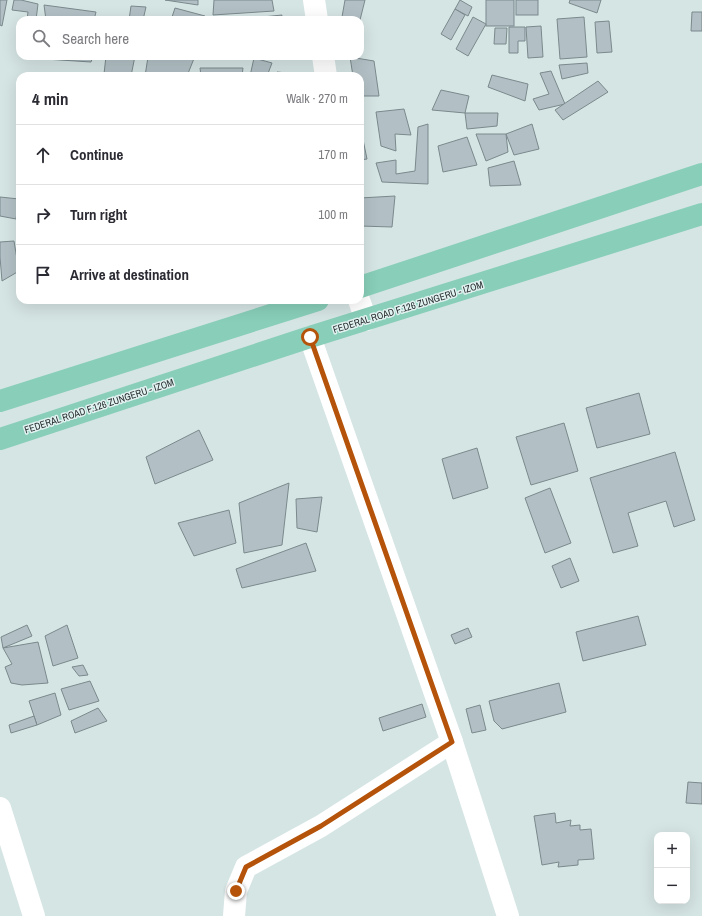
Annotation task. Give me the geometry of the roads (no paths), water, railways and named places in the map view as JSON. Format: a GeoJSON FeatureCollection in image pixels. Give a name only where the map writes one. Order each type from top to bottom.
{"type":"FeatureCollection","features":[{"type":"Feature","properties":{"kind":"main road"},"geometry":{"type":"LineString","coordinates":[[364,286],[702,174]]}},
{"type":"Feature","properties":{"kind":"main road","name":"FEDERAL ROAD F.126 ZUNGERU - IZOM"},"geometry":{"type":"LineString","coordinates":[[0,439],[310,337],[363,310],[702,214]]}},
{"type":"Feature","properties":{"kind":"main road"},"geometry":{"type":"LineString","coordinates":[[0,401],[305,304]]}},
{"type":"Feature","properties":{"kind":"street"},"geometry":{"type":"LineString","coordinates":[[314,0],[316,16]]}},
{"type":"Feature","properties":{"kind":"street"},"geometry":{"type":"LineString","coordinates":[[324,60],[325,72]]}},
{"type":"Feature","properties":{"kind":"street"},"geometry":{"type":"LineString","coordinates":[[310,337],[452,742],[508,916]]}},
{"type":"Feature","properties":{"kind":"street"},"geometry":{"type":"LineString","coordinates":[[234,916],[236,891],[246,867],[321,826],[452,742]]}},
{"type":"Feature","properties":{"kind":"street"},"geometry":{"type":"LineString","coordinates":[[0,808],[34,916]]}}]}
